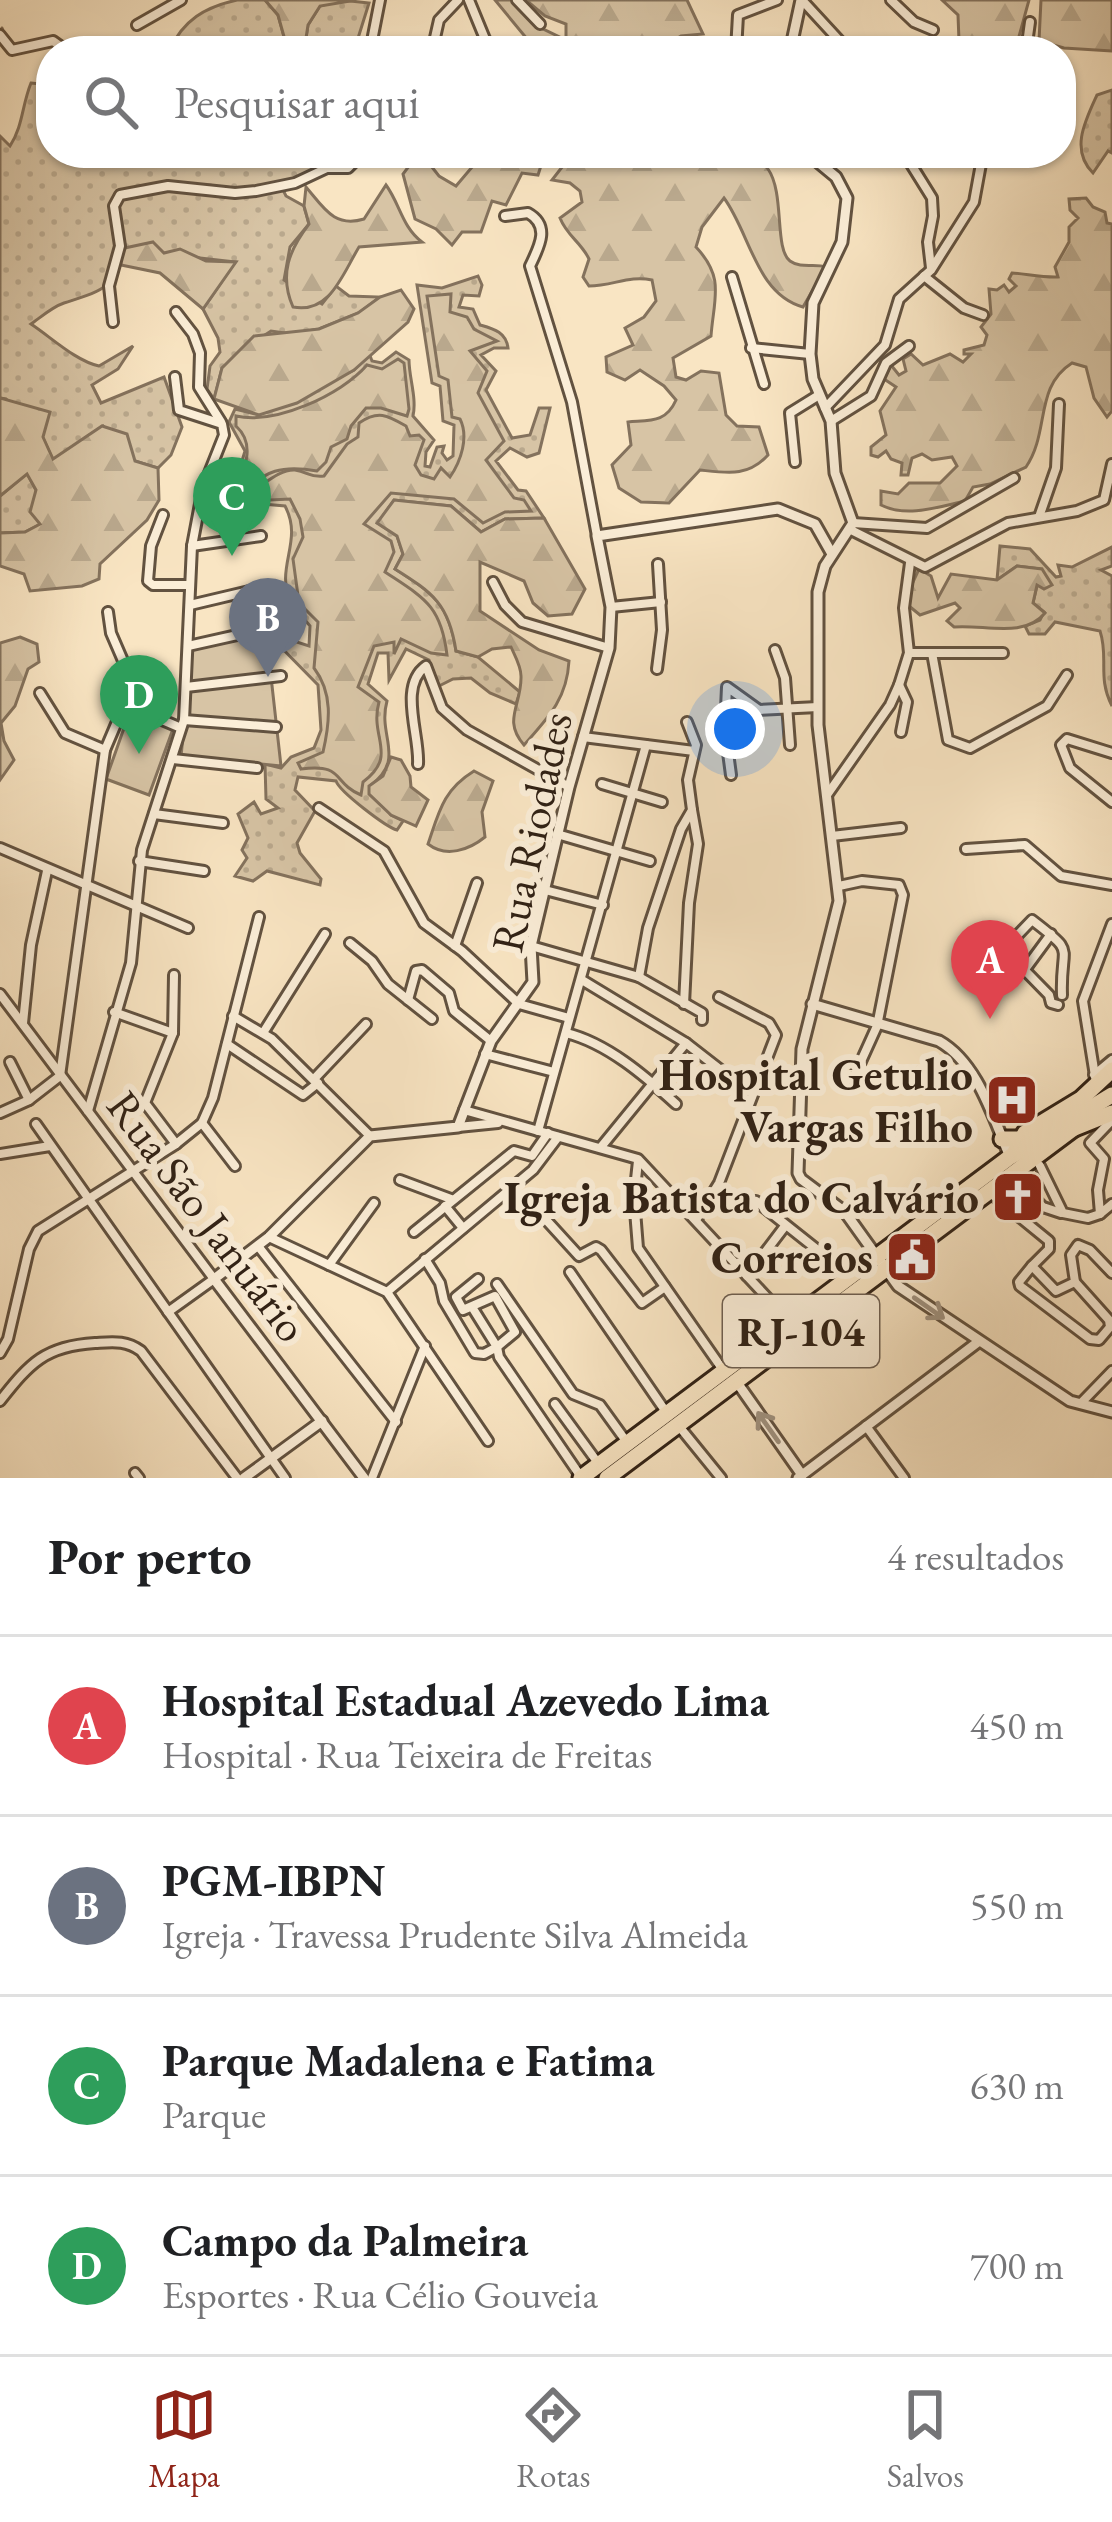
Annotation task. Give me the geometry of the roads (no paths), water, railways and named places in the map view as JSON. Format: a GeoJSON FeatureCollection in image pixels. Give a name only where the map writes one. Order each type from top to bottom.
{"type":"FeatureCollection","features":[{"type":"Feature","properties":{"kind":"highway"},"geometry":{"type":"LineString","coordinates":[[1011,1148],[1081,1099],[1095,1079],[1112,1070]]}},
{"type":"Feature","properties":{"kind":"highway"},"geometry":{"type":"LineString","coordinates":[[1081,1099],[1112,1105]]}},
{"type":"Feature","properties":{"kind":"highway","name":"RJ-104"},"geometry":{"type":"LineString","coordinates":[[729,1375],[849,1275],[879,1263],[1011,1148],[1112,1105]]}},
{"type":"Feature","properties":{"kind":"highway","name":"RJ-104"},"geometry":{"type":"LineString","coordinates":[[581,1478],[603,1471],[879,1263],[996,1186],[1067,1127]]}},
{"type":"Feature","properties":{"kind":"highway","name":"RJ-104"},"geometry":{"type":"LineString","coordinates":[[603,1471],[628,1443],[672,1418]]}},
{"type":"Feature","properties":{"kind":"street"},"geometry":{"type":"LineString","coordinates":[[137,25],[182,0]]}},
{"type":"Feature","properties":{"kind":"street"},"geometry":{"type":"LineString","coordinates":[[373,36],[380,0]]}},
{"type":"Feature","properties":{"kind":"street"},"geometry":{"type":"LineString","coordinates":[[435,36],[439,20],[458,0]]}},
{"type":"Feature","properties":{"kind":"street"},"geometry":{"type":"LineString","coordinates":[[469,0],[484,36]]}},
{"type":"Feature","properties":{"kind":"street"},"geometry":{"type":"LineString","coordinates":[[517,0],[540,24]]}},
{"type":"Feature","properties":{"kind":"street"},"geometry":{"type":"LineString","coordinates":[[737,36],[738,15],[777,0]]}},
{"type":"Feature","properties":{"kind":"street"},"geometry":{"type":"LineString","coordinates":[[801,0],[835,36]]}},
{"type":"Feature","properties":{"kind":"street"},"geometry":{"type":"LineString","coordinates":[[793,36],[801,0]]}},
{"type":"Feature","properties":{"kind":"street"},"geometry":{"type":"LineString","coordinates":[[891,0],[914,22],[933,30]]}},
{"type":"Feature","properties":{"kind":"street"},"geometry":{"type":"LineString","coordinates":[[1028,36],[1030,22]]}},
{"type":"Feature","properties":{"kind":"street"},"geometry":{"type":"LineString","coordinates":[[0,35],[12,50],[36,45]]}},
{"type":"Feature","properties":{"kind":"street"},"geometry":{"type":"LineString","coordinates":[[113,322],[109,286],[119,246],[114,206],[119,195],[168,186],[235,193],[286,184],[326,168]]}},
{"type":"Feature","properties":{"kind":"street"},"geometry":{"type":"LineString","coordinates":[[826,168],[844,189],[848,211],[842,242],[813,303],[810,354],[831,422],[835,473],[852,527],[910,563],[925,567],[1008,523],[1077,511],[1104,500],[1112,464]]}},
{"type":"Feature","properties":{"kind":"street"},"geometry":{"type":"LineString","coordinates":[[912,168],[934,206],[928,273],[964,308],[983,315]]}},
{"type":"Feature","properties":{"kind":"street"},"geometry":{"type":"LineString","coordinates":[[825,408],[885,345],[899,299],[928,273],[974,202],[980,168]]}},
{"type":"Feature","properties":{"kind":"street"},"geometry":{"type":"LineString","coordinates":[[505,216],[532,214],[540,225],[542,239],[530,266],[572,402],[597,536],[778,509],[815,524],[832,554]]}},
{"type":"Feature","properties":{"kind":"street"},"geometry":{"type":"LineString","coordinates":[[733,277],[764,384]]}},
{"type":"Feature","properties":{"kind":"street"},"geometry":{"type":"LineString","coordinates":[[88,1111],[131,963],[140,861],[183,724],[192,546],[203,488],[224,435],[199,388],[200,353],[194,334],[176,312]]}},
{"type":"Feature","properties":{"kind":"street"},"geometry":{"type":"LineString","coordinates":[[831,422],[871,396],[886,363],[908,346]]}},
{"type":"Feature","properties":{"kind":"street"},"geometry":{"type":"LineString","coordinates":[[751,348],[810,354]]}},
{"type":"Feature","properties":{"kind":"street"},"geometry":{"type":"LineString","coordinates":[[176,377],[179,410],[222,424]]}},
{"type":"Feature","properties":{"kind":"street"},"geometry":{"type":"LineString","coordinates":[[795,462],[790,413],[819,394]]}},
{"type":"Feature","properties":{"kind":"street"},"geometry":{"type":"LineString","coordinates":[[1039,517],[1056,468],[1059,404]]}},
{"type":"Feature","properties":{"kind":"street"},"geometry":{"type":"LineString","coordinates":[[852,527],[927,528],[1013,478]]}},
{"type":"Feature","properties":{"kind":"street"},"geometry":{"type":"LineString","coordinates":[[163,515],[151,546],[148,581],[190,585]]}},
{"type":"Feature","properties":{"kind":"street"},"geometry":{"type":"LineString","coordinates":[[852,527],[832,554],[818,592],[818,707],[839,902],[801,1059],[798,1173],[845,1212],[898,1286],[1080,1405],[1112,1412]]}},
{"type":"Feature","properties":{"kind":"street"},"geometry":{"type":"LineString","coordinates":[[192,546],[261,536]]}},
{"type":"Feature","properties":{"kind":"street","name":"Rua Riodades"},"geometry":{"type":"LineString","coordinates":[[458,1127],[491,1041],[532,982],[531,946],[568,787],[609,648],[611,607],[597,536]]}},
{"type":"Feature","properties":{"kind":"street"},"geometry":{"type":"LineString","coordinates":[[827,795],[899,685],[909,653],[904,608],[910,563]]}},
{"type":"Feature","properties":{"kind":"street"},"geometry":{"type":"LineString","coordinates":[[657,669],[662,602],[658,564]]}},
{"type":"Feature","properties":{"kind":"street"},"geometry":{"type":"LineString","coordinates":[[493,581],[505,605],[522,622],[609,648]]}},
{"type":"Feature","properties":{"kind":"street"},"geometry":{"type":"LineString","coordinates":[[190,605],[262,588]]}},
{"type":"Feature","properties":{"kind":"street"},"geometry":{"type":"LineString","coordinates":[[611,607],[662,602]]}},
{"type":"Feature","properties":{"kind":"street"},"geometry":{"type":"LineString","coordinates":[[0,1113],[29,1100],[60,1076],[105,750],[133,681],[108,612]]}},
{"type":"Feature","properties":{"kind":"street"},"geometry":{"type":"LineString","coordinates":[[188,646],[265,629]]}},
{"type":"Feature","properties":{"kind":"street"},"geometry":{"type":"LineString","coordinates":[[775,650],[785,678],[790,745]]}},
{"type":"Feature","properties":{"kind":"street"},"geometry":{"type":"LineString","coordinates":[[909,653],[1003,653]]}},
{"type":"Feature","properties":{"kind":"street"},"geometry":{"type":"LineString","coordinates":[[932,653],[948,740],[970,748],[1047,706],[1067,675]]}},
{"type":"Feature","properties":{"kind":"street"},"geometry":{"type":"LineString","coordinates":[[418,764],[412,696],[414,679],[426,666],[442,708],[467,730],[568,787]]}},
{"type":"Feature","properties":{"kind":"street"},"geometry":{"type":"LineString","coordinates":[[186,687],[280,676]]}},
{"type":"Feature","properties":{"kind":"street"},"geometry":{"type":"LineString","coordinates":[[899,685],[908,702],[901,731]]}},
{"type":"Feature","properties":{"kind":"street"},"geometry":{"type":"LineString","coordinates":[[731,775],[725,730],[727,687],[759,710],[818,707]]}},
{"type":"Feature","properties":{"kind":"street"},"geometry":{"type":"LineString","coordinates":[[40,693],[64,734],[105,750]]}},
{"type":"Feature","properties":{"kind":"street"},"geometry":{"type":"LineString","coordinates":[[127,705],[183,724],[276,727]]}},
{"type":"Feature","properties":{"kind":"street"},"geometry":{"type":"LineString","coordinates":[[685,1004],[689,903],[698,844],[688,780],[694,751],[687,722]]}},
{"type":"Feature","properties":{"kind":"street"},"geometry":{"type":"LineString","coordinates":[[583,737],[694,751]]}},
{"type":"Feature","properties":{"kind":"street"},"geometry":{"type":"LineString","coordinates":[[1112,753],[1067,739],[1060,747],[1070,768],[1112,802]]}},
{"type":"Feature","properties":{"kind":"street"},"geometry":{"type":"LineString","coordinates":[[387,1292],[533,1170],[548,1134],[554,1072],[646,746]]}},
{"type":"Feature","properties":{"kind":"street"},"geometry":{"type":"LineString","coordinates":[[173,760],[257,768]]}},
{"type":"Feature","properties":{"kind":"street"},"geometry":{"type":"LineString","coordinates":[[602,784],[662,802]]}},
{"type":"Feature","properties":{"kind":"street"},"geometry":{"type":"LineString","coordinates":[[319,808],[384,851],[424,923],[519,1004],[569,1018]]}},
{"type":"Feature","properties":{"kind":"street"},"geometry":{"type":"LineString","coordinates":[[639,976],[648,928],[681,829],[692,810]]}},
{"type":"Feature","properties":{"kind":"street"},"geometry":{"type":"LineString","coordinates":[[154,814],[223,823]]}},
{"type":"Feature","properties":{"kind":"street"},"geometry":{"type":"LineString","coordinates":[[832,836],[901,828]]}},
{"type":"Feature","properties":{"kind":"street"},"geometry":{"type":"LineString","coordinates":[[557,834],[650,861]]}},
{"type":"Feature","properties":{"kind":"street"},"geometry":{"type":"LineString","coordinates":[[966,849],[1025,845],[1061,876],[1112,884]]}},
{"type":"Feature","properties":{"kind":"street"},"geometry":{"type":"LineString","coordinates":[[0,848],[188,928]]}},
{"type":"Feature","properties":{"kind":"street"},"geometry":{"type":"LineString","coordinates":[[140,861],[204,871]]}},
{"type":"Feature","properties":{"kind":"street"},"geometry":{"type":"LineString","coordinates":[[22,1025],[47,871]]}},
{"type":"Feature","properties":{"kind":"street"},"geometry":{"type":"LineString","coordinates":[[839,886],[891,881],[903,891],[898,936],[877,1026],[853,1079]]}},
{"type":"Feature","properties":{"kind":"street"},"geometry":{"type":"LineString","coordinates":[[455,946],[477,883]]}},
{"type":"Feature","properties":{"kind":"street"},"geometry":{"type":"LineString","coordinates":[[545,890],[603,905]]}},
{"type":"Feature","properties":{"kind":"street"},"geometry":{"type":"LineString","coordinates":[[0,1353],[8,1339],[32,1238],[202,1124],[259,916]]}},
{"type":"Feature","properties":{"kind":"street"},"geometry":{"type":"LineString","coordinates":[[1032,920],[1051,934],[1062,941],[1066,952],[1060,1000],[1052,1004],[1049,994],[1007,950],[1032,920]]}},
{"type":"Feature","properties":{"kind":"street"},"geometry":{"type":"LineString","coordinates":[[1095,1079],[1083,1001],[1112,924]]}},
{"type":"Feature","properties":{"kind":"street"},"geometry":{"type":"LineString","coordinates":[[263,1033],[325,934]]}},
{"type":"Feature","properties":{"kind":"street"},"geometry":{"type":"LineString","coordinates":[[1026,968],[1051,934]]}},
{"type":"Feature","properties":{"kind":"street"},"geometry":{"type":"LineString","coordinates":[[350,943],[432,1019]]}},
{"type":"Feature","properties":{"kind":"street"},"geometry":{"type":"LineString","coordinates":[[1098,956],[1112,943]]}},
{"type":"Feature","properties":{"kind":"street"},"geometry":{"type":"LineString","coordinates":[[531,946],[639,976],[702,1013],[702,1020]]}},
{"type":"Feature","properties":{"kind":"street"},"geometry":{"type":"LineString","coordinates":[[408,1000],[416,971],[422,970],[449,993],[454,1011],[491,1041]]}},
{"type":"Feature","properties":{"kind":"street"},"geometry":{"type":"LineString","coordinates":[[174,975],[173,1033],[145,1103],[176,1144]]}},
{"type":"Feature","properties":{"kind":"street"},"geometry":{"type":"LineString","coordinates":[[582,980],[686,1043],[722,1071]]}},
{"type":"Feature","properties":{"kind":"street","name":"Rua São Januário"},"geometry":{"type":"LineString","coordinates":[[0,994],[368,1478]]}},
{"type":"Feature","properties":{"kind":"street"},"geometry":{"type":"LineString","coordinates":[[696,1220],[719,1183],[776,1035],[769,1023],[719,997]]}},
{"type":"Feature","properties":{"kind":"street"},"geometry":{"type":"LineString","coordinates":[[812,1004],[939,1041],[954,1050],[1011,1148]]}},
{"type":"Feature","properties":{"kind":"street"},"geometry":{"type":"LineString","coordinates":[[114,1012],[173,1033]]}},
{"type":"Feature","properties":{"kind":"street"},"geometry":{"type":"LineString","coordinates":[[233,1016],[263,1033],[370,1136]]}},
{"type":"Feature","properties":{"kind":"street"},"geometry":{"type":"LineString","coordinates":[[227,1044],[303,1095],[366,1024]]}},
{"type":"Feature","properties":{"kind":"street"},"geometry":{"type":"LineString","coordinates":[[566,1034],[586,1038],[676,1104]]}},
{"type":"Feature","properties":{"kind":"street"},"geometry":{"type":"LineString","coordinates":[[601,1147],[686,1043]]}},
{"type":"Feature","properties":{"kind":"street"},"geometry":{"type":"LineString","coordinates":[[485,1054],[554,1072]]}},
{"type":"Feature","properties":{"kind":"street"},"geometry":{"type":"LineString","coordinates":[[1095,1079],[1112,1060]]}},
{"type":"Feature","properties":{"kind":"street"},"geometry":{"type":"LineString","coordinates":[[10,1062],[29,1100]]}},
{"type":"Feature","properties":{"kind":"street"},"geometry":{"type":"LineString","coordinates":[[1100,1214],[1098,1190],[1104,1159],[1090,1143],[1112,1105]]}},
{"type":"Feature","properties":{"kind":"street"},"geometry":{"type":"LineString","coordinates":[[464,1110],[638,1159],[789,1321]]}},
{"type":"Feature","properties":{"kind":"street"},"geometry":{"type":"LineString","coordinates":[[168,1312],[258,1246],[370,1136],[505,1122]]}},
{"type":"Feature","properties":{"kind":"street"},"geometry":{"type":"LineString","coordinates":[[36,1124],[285,1478]]}},
{"type":"Feature","properties":{"kind":"street"},"geometry":{"type":"LineString","coordinates":[[202,1124],[235,1166]]}},
{"type":"Feature","properties":{"kind":"street"},"geometry":{"type":"LineString","coordinates":[[415,1232],[516,1150],[532,1156],[548,1134]]}},
{"type":"Feature","properties":{"kind":"street"},"geometry":{"type":"LineString","coordinates":[[0,1154],[50,1146]]}},
{"type":"Feature","properties":{"kind":"street"},"geometry":{"type":"LineString","coordinates":[[638,1159],[636,1243],[801,1477],[978,1342]]}},
{"type":"Feature","properties":{"kind":"street"},"geometry":{"type":"LineString","coordinates":[[1040,1166],[1063,1213]]}},
{"type":"Feature","properties":{"kind":"street"},"geometry":{"type":"LineString","coordinates":[[400,1180],[449,1203],[463,1228]]}},
{"type":"Feature","properties":{"kind":"street"},"geometry":{"type":"LineString","coordinates":[[996,1186],[1021,1185],[1043,1207],[1088,1218],[1112,1204]]}},
{"type":"Feature","properties":{"kind":"street"},"geometry":{"type":"LineString","coordinates":[[996,1186],[1049,1241],[1049,1249],[1019,1286],[1090,1339],[1099,1340],[1110,1328],[1109,1320],[1075,1282],[1071,1255],[1078,1245],[1090,1250],[1112,1273]]}},
{"type":"Feature","properties":{"kind":"street"},"geometry":{"type":"LineString","coordinates":[[527,1200],[579,1256],[596,1247],[601,1250],[642,1303],[665,1287]]}},
{"type":"Feature","properties":{"kind":"street"},"geometry":{"type":"LineString","coordinates":[[756,1202],[849,1275]]}},
{"type":"Feature","properties":{"kind":"street"},"geometry":{"type":"LineString","coordinates":[[329,1265],[374,1203]]}},
{"type":"Feature","properties":{"kind":"street"},"geometry":{"type":"LineString","coordinates":[[747,1276],[784,1226]]}},
{"type":"Feature","properties":{"kind":"street"},"geometry":{"type":"LineString","coordinates":[[268,1237],[387,1292],[488,1441]]}},
{"type":"Feature","properties":{"kind":"street"},"geometry":{"type":"LineString","coordinates":[[258,1246],[396,1422]]}},
{"type":"Feature","properties":{"kind":"street"},"geometry":{"type":"LineString","coordinates":[[425,1259],[440,1283],[444,1301],[476,1352],[484,1354],[516,1327],[495,1296],[464,1311],[457,1297],[478,1279]]}},
{"type":"Feature","properties":{"kind":"street"},"geometry":{"type":"LineString","coordinates":[[1032,1266],[1059,1292],[1075,1282]]}},
{"type":"Feature","properties":{"kind":"street"},"geometry":{"type":"LineString","coordinates":[[570,1272],[672,1418],[721,1478]]}},
{"type":"Feature","properties":{"kind":"street"},"geometry":{"type":"LineString","coordinates":[[497,1284],[573,1394],[602,1407],[628,1443]]}},
{"type":"Feature","properties":{"kind":"street"},"geometry":{"type":"LineString","coordinates":[[472,1307],[499,1357],[581,1478]]}},
{"type":"Feature","properties":{"kind":"street"},"geometry":{"type":"LineString","coordinates":[[0,1400],[48,1352],[74,1345],[126,1342],[141,1351],[241,1478],[322,1421]]}},
{"type":"Feature","properties":{"kind":"street"},"geometry":{"type":"LineString","coordinates":[[368,1478],[426,1346]]}},
{"type":"Feature","properties":{"kind":"street"},"geometry":{"type":"LineString","coordinates":[[1080,1405],[1112,1370]]}},
{"type":"Feature","properties":{"kind":"street"},"geometry":{"type":"LineString","coordinates":[[555,1404],[603,1471]]}},
{"type":"Feature","properties":{"kind":"street"},"geometry":{"type":"LineString","coordinates":[[865,1425],[904,1478]]}},
{"type":"Feature","properties":{"kind":"waterway"},"geometry":{"type":"LineString","coordinates":[[2,28],[6,38]]}},
{"type":"Feature","properties":{"kind":"place","name":"Parque Madalena e Fatima"},"geometry":{"type":"Point","coordinates":[232,556]}},
{"type":"Feature","properties":{"kind":"place","name":"PGM-IBPN"},"geometry":{"type":"Point","coordinates":[268,677]}},
{"type":"Feature","properties":{"kind":"place","name":"Campo da Palmeira"},"geometry":{"type":"Point","coordinates":[139,754]}},
{"type":"Feature","properties":{"kind":"place","name":"Hospital Estadual Azevedo Lima"},"geometry":{"type":"Point","coordinates":[990,1019]}},
{"type":"Feature","properties":{"kind":"place","name":"Hospital Getulio Vargas Filho"},"geometry":{"type":"Point","coordinates":[1012,1100]}},
{"type":"Feature","properties":{"kind":"place","name":"Igreja Batista do Calvário"},"geometry":{"type":"Point","coordinates":[1018,1197]}},
{"type":"Feature","properties":{"kind":"place","name":"Correios"},"geometry":{"type":"Point","coordinates":[912,1257]}}]}
